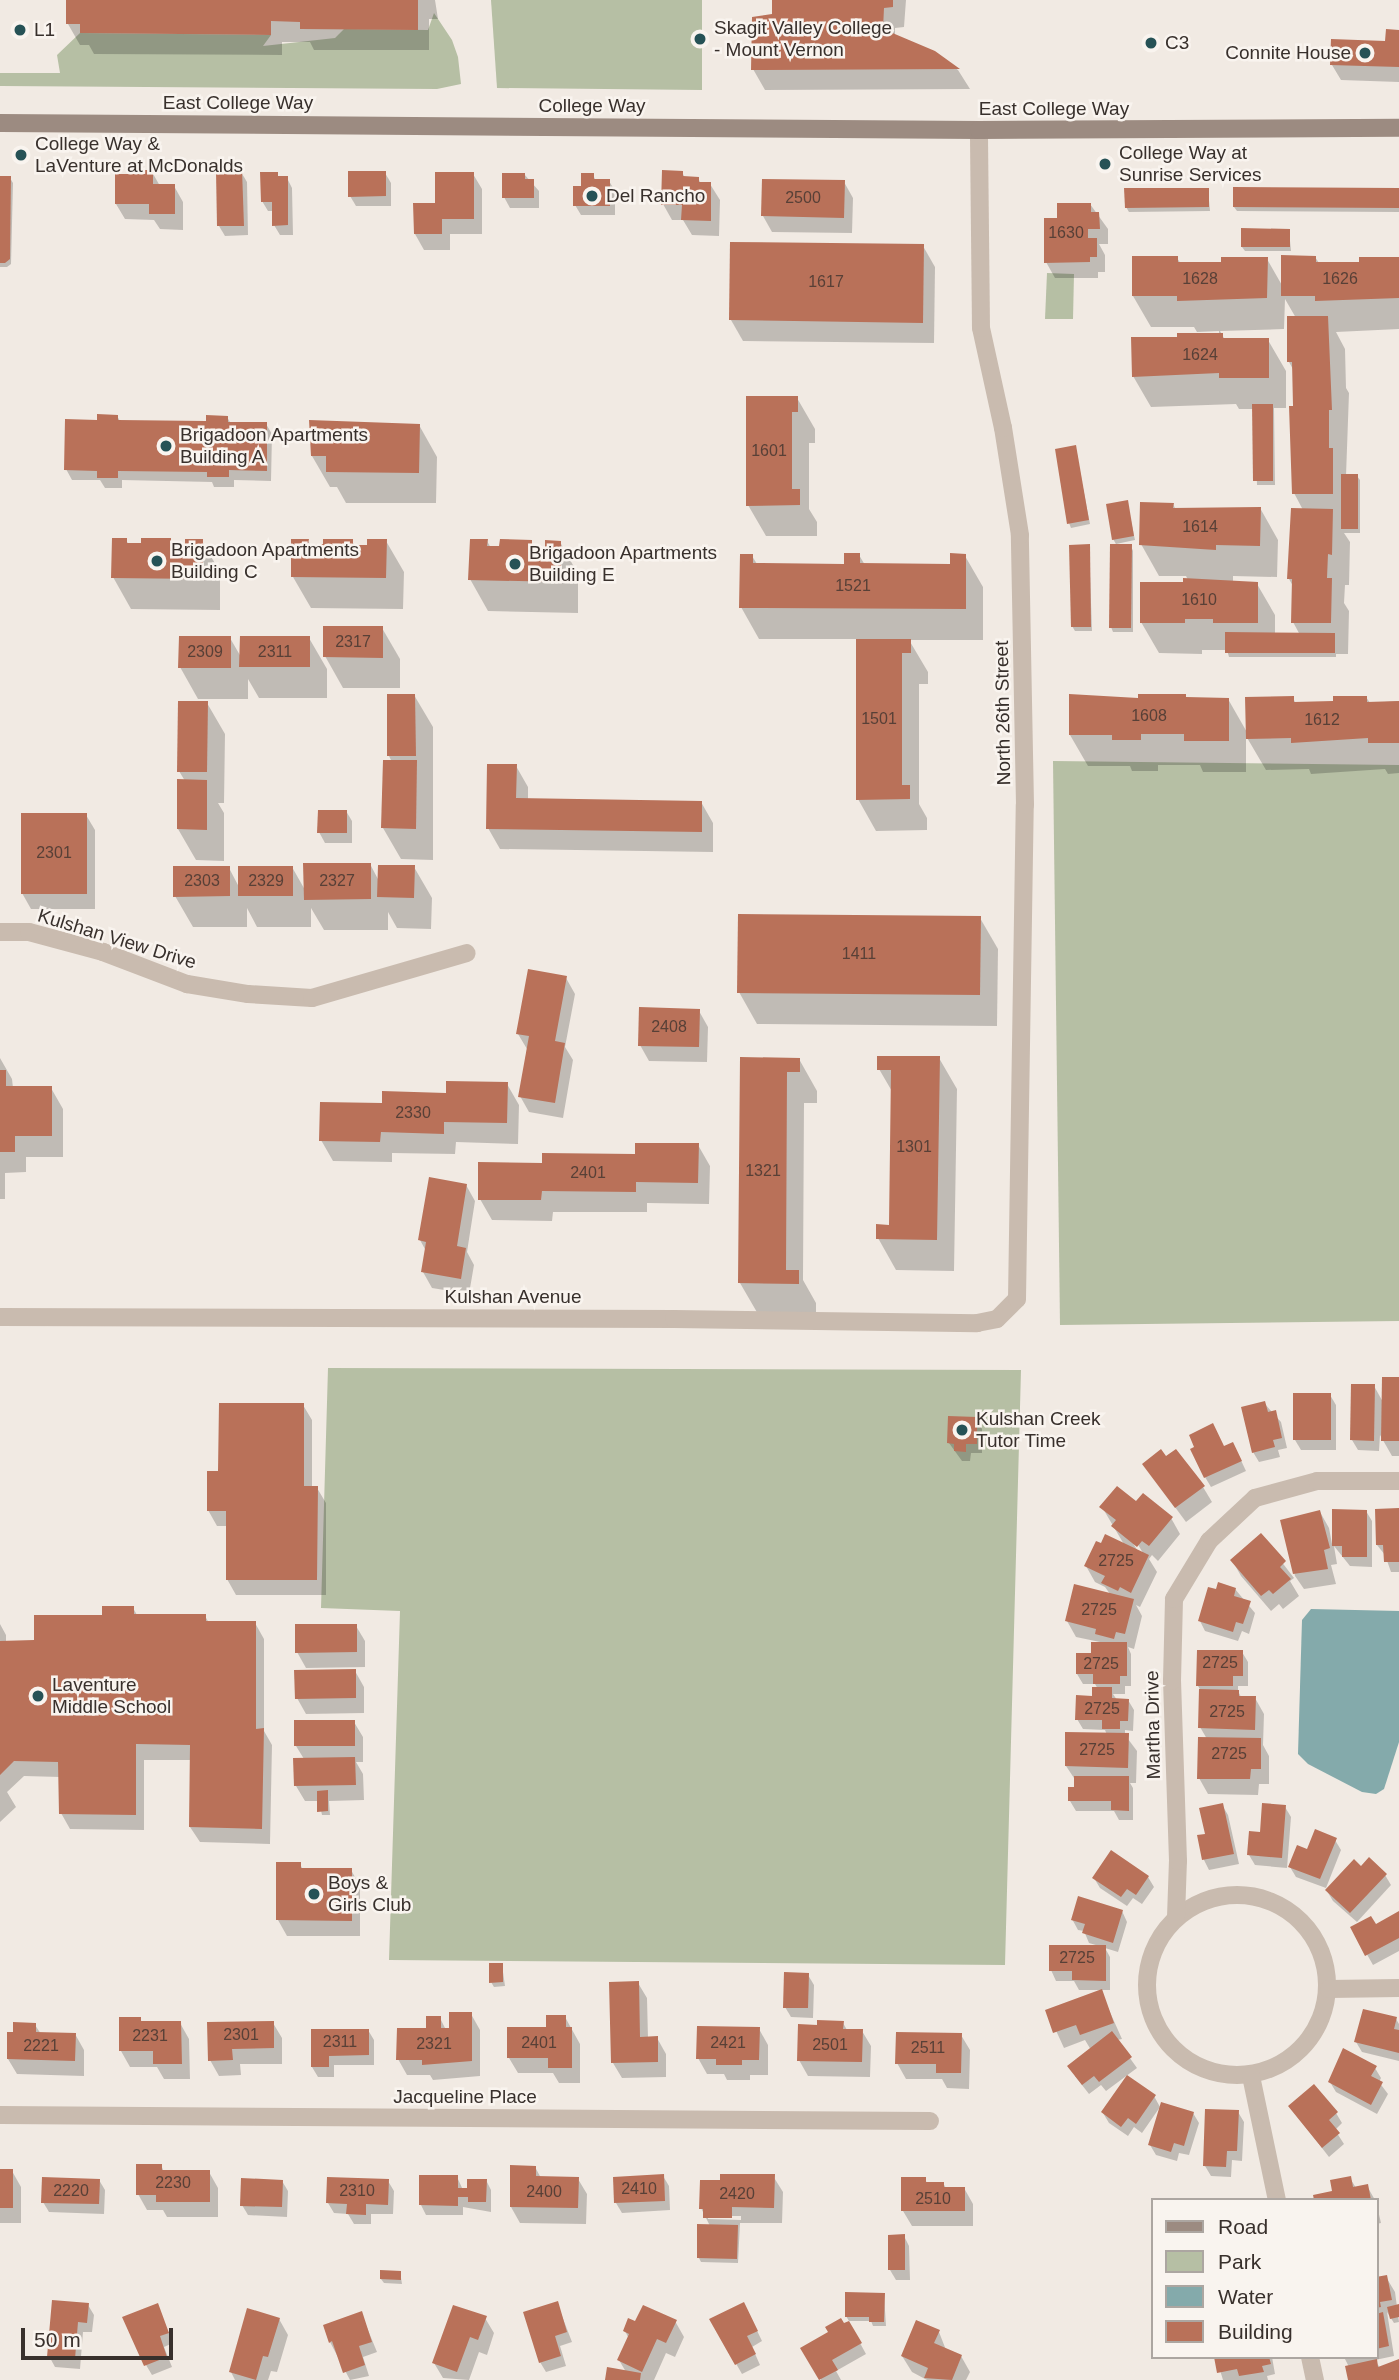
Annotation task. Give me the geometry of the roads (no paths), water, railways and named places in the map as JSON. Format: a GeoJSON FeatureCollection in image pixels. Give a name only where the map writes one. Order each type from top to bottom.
{"type":"FeatureCollection","features":[{"type":"Feature","properties":{"kind":"main road","name":"East College Way"},"geometry":{"type":"LineString","coordinates":[[0,123],[476,126]]}},
{"type":"Feature","properties":{"kind":"main road","name":"College Way"},"geometry":{"type":"LineString","coordinates":[[476,126],[708,128]]}},
{"type":"Feature","properties":{"kind":"main road","name":"East College Way"},"geometry":{"type":"LineString","coordinates":[[708,128],[1399,128]]}},
{"type":"Feature","properties":{"kind":"street","name":"North 26th Street"},"geometry":{"type":"LineString","coordinates":[[979,130],[981,328],[1003,428],[1020,535],[1025,805],[1017,1299]]}},
{"type":"Feature","properties":{"kind":"street","name":"Kulshan View Drive"},"geometry":{"type":"LineString","coordinates":[[0,932],[29,932],[103,953],[187,984],[248,994],[312,998],[467,953]]}},
{"type":"Feature","properties":{"kind":"street","name":"Kulshan Avenue"},"geometry":{"type":"LineString","coordinates":[[0,1317],[674,1319],[976,1323],[997,1319],[1017,1299]]}},
{"type":"Feature","properties":{"kind":"street","name":"Martha Drive"},"geometry":{"type":"LineString","coordinates":[[1176,1917],[1178,1861],[1172,1681],[1174,1598],[1209,1541],[1255,1498],[1317,1481],[1399,1481]]}},
{"type":"Feature","properties":{"kind":"street"},"geometry":{"type":"LineString","coordinates":[[1242,1894],[1276,1903],[1305,1924],[1323,1954],[1329,1989],[1317,2029],[1290,2061],[1251,2076],[1212,2074],[1178,2056],[1154,2025],[1145,1986],[1153,1948],[1176,1917],[1207,1899],[1242,1894]]}},
{"type":"Feature","properties":{"kind":"street"},"geometry":{"type":"LineString","coordinates":[[1329,1989],[1399,1988]]}},
{"type":"Feature","properties":{"kind":"street"},"geometry":{"type":"LineString","coordinates":[[1251,2076],[1277,2198]]}},
{"type":"Feature","properties":{"kind":"street","name":"Jacqueline Place"},"geometry":{"type":"LineString","coordinates":[[0,2115],[930,2121]]}},
{"type":"Feature","properties":{"kind":"street"},"geometry":{"type":"LineString","coordinates":[[1310,2359],[1315,2380]]}},
{"type":"Feature","properties":{"kind":"water"},"geometry":{"type":"Polygon","coordinates":[[[1311,1609],[1399,1611],[1399,1742],[1384,1789],[1376,1794],[1362,1792],[1308,1764],[1298,1754],[1302,1620],[1311,1609]]]}},
{"type":"Feature","properties":{"kind":"place","name":"L1"},"geometry":{"type":"Point","coordinates":[20,30]}},
{"type":"Feature","properties":{"kind":"place","name":"Skagit Valley College - Mount Vernon"},"geometry":{"type":"Point","coordinates":[700,39]}},
{"type":"Feature","properties":{"kind":"place","name":"C3"},"geometry":{"type":"Point","coordinates":[1151,43]}},
{"type":"Feature","properties":{"kind":"place","name":"Connite House"},"geometry":{"type":"Point","coordinates":[1365,53]}},
{"type":"Feature","properties":{"kind":"place","name":"College Way & LaVenture at McDonalds"},"geometry":{"type":"Point","coordinates":[21,155]}},
{"type":"Feature","properties":{"kind":"place","name":"College Way at Sunrise Services"},"geometry":{"type":"Point","coordinates":[1105,164]}},
{"type":"Feature","properties":{"kind":"place","name":"Del Rancho"},"geometry":{"type":"Point","coordinates":[592,196]}},
{"type":"Feature","properties":{"kind":"place","name":"Brigadoon Apartments Building A"},"geometry":{"type":"Point","coordinates":[166,446]}},
{"type":"Feature","properties":{"kind":"place","name":"Brigadoon Apartments Building C"},"geometry":{"type":"Point","coordinates":[157,561]}},
{"type":"Feature","properties":{"kind":"place","name":"Brigadoon Apartments Building E"},"geometry":{"type":"Point","coordinates":[515,564]}},
{"type":"Feature","properties":{"kind":"place","name":"Kulshan Creek Tutor Time"},"geometry":{"type":"Point","coordinates":[962,1430]}},
{"type":"Feature","properties":{"kind":"place","name":"Laventure Middle School"},"geometry":{"type":"Point","coordinates":[38,1696]}},
{"type":"Feature","properties":{"kind":"place","name":"Boys & Girls Club"},"geometry":{"type":"Point","coordinates":[314,1894]}}]}
